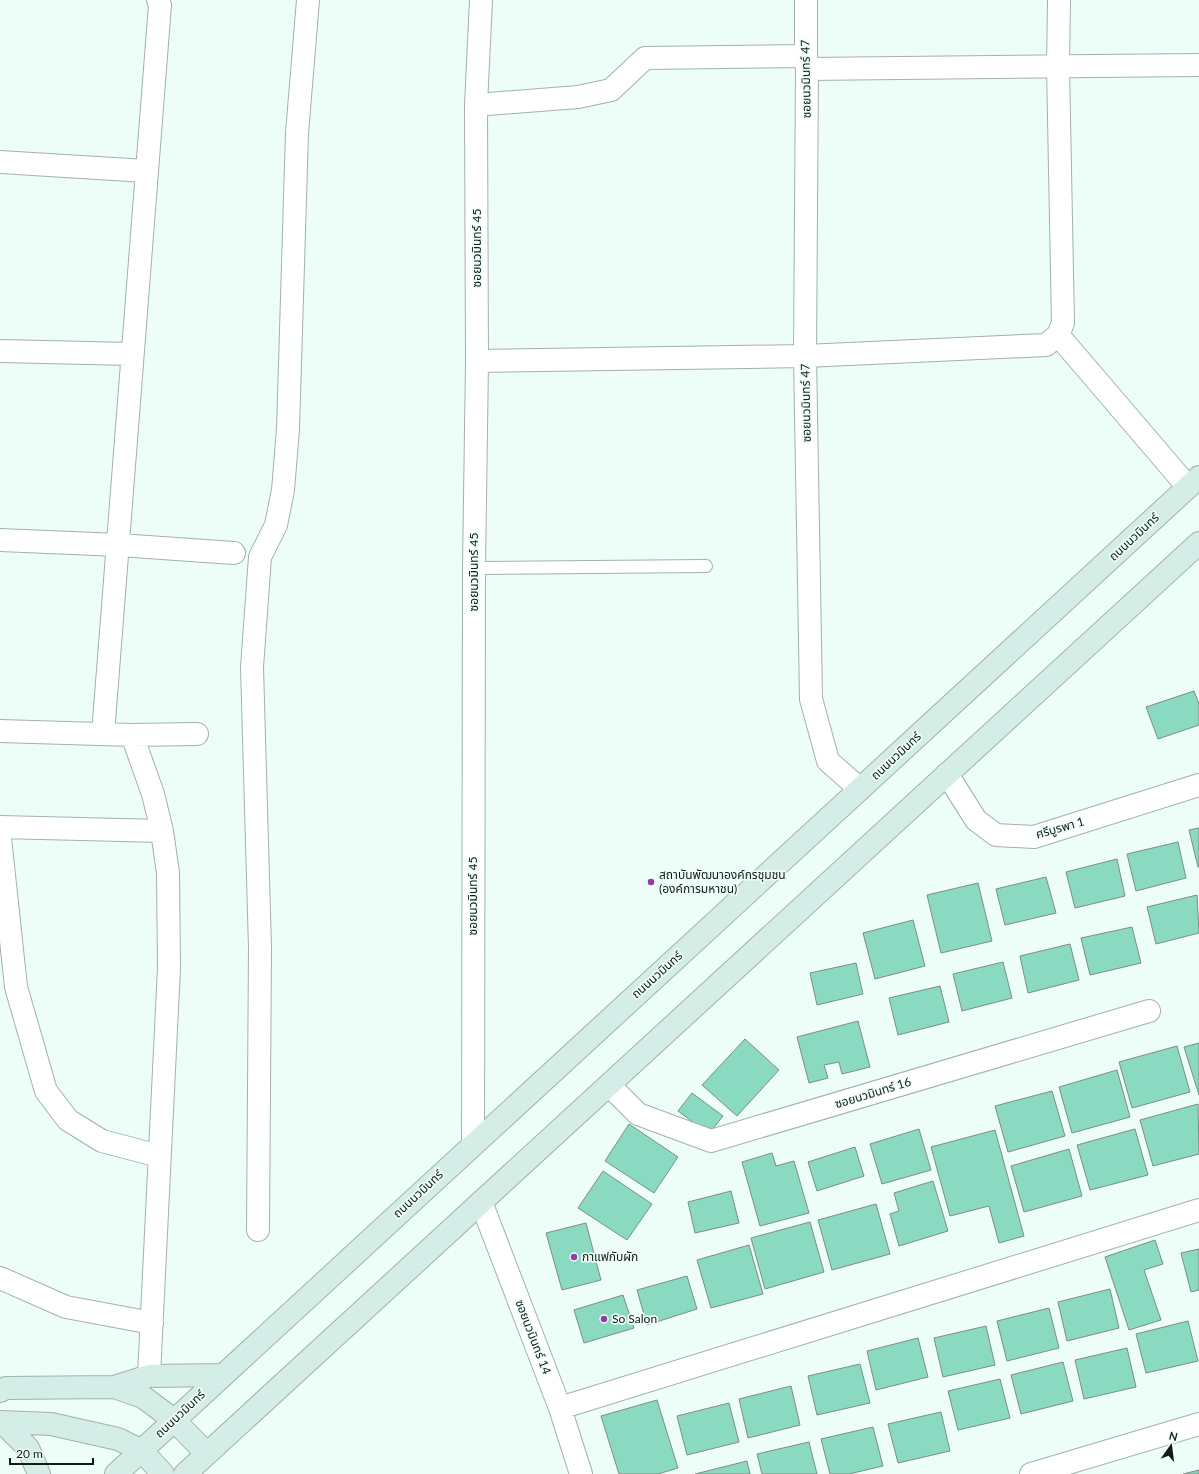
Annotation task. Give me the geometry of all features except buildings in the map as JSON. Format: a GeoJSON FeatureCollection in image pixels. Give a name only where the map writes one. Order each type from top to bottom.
{"type":"FeatureCollection","features":[{"type":"Feature","properties":{"kind":"main road","name":"ถนนนวมินทร์"},"geometry":{"type":"LineString","coordinates":[[116,1474],[1194,482]]}},
{"type":"Feature","properties":{"kind":"main road"},"geometry":{"type":"LineString","coordinates":[[185,1474],[1199,543]]}},
{"type":"Feature","properties":{"kind":"main road"},"geometry":{"type":"LineString","coordinates":[[0,1391],[6,1388],[114,1387],[150,1376],[222,1375]]}},
{"type":"Feature","properties":{"kind":"main road"},"geometry":{"type":"LineString","coordinates":[[114,1387],[143,1397],[174,1420],[207,1454]]}},
{"type":"Feature","properties":{"kind":"main road"},"geometry":{"type":"LineString","coordinates":[[2,1423],[51,1424],[84,1430],[118,1439],[142,1451],[162,1474]]}},
{"type":"Feature","properties":{"kind":"main road"},"geometry":{"type":"LineString","coordinates":[[2,1423],[28,1448],[39,1474]]}},
{"type":"Feature","properties":{"kind":"street"},"geometry":{"type":"LineString","coordinates":[[103,734],[119,545],[132,354],[160,5],[158,0]]}},
{"type":"Feature","properties":{"kind":"street"},"geometry":{"type":"LineString","coordinates":[[258,1230],[260,948],[252,667],[260,557],[276,525],[283,490],[288,429],[297,133],[308,0]]}},
{"type":"Feature","properties":{"kind":"street","name":"ซอยนวมินทร์ 45"},"geometry":{"type":"LineString","coordinates":[[473,1144],[474,568],[477,361],[476,105],[481,0]]}},
{"type":"Feature","properties":{"kind":"street","name":"ซอยนวมินทร์ 47"},"geometry":{"type":"LineString","coordinates":[[806,0],[805,356],[811,699],[828,761],[860,789]]}},
{"type":"Feature","properties":{"kind":"street"},"geometry":{"type":"LineString","coordinates":[[477,361],[805,356],[1046,345],[1058,335],[1063,323],[1058,67],[1059,0]]}},
{"type":"Feature","properties":{"kind":"street"},"geometry":{"type":"LineString","coordinates":[[476,105],[578,97],[611,90],[645,58],[806,63],[1058,67],[1199,65]]}},
{"type":"Feature","properties":{"kind":"street"},"geometry":{"type":"LineString","coordinates":[[0,162],[146,171]]}},
{"type":"Feature","properties":{"kind":"street"},"geometry":{"type":"LineString","coordinates":[[1058,335],[1194,482]]}},
{"type":"Feature","properties":{"kind":"street"},"geometry":{"type":"LineString","coordinates":[[0,351],[132,354]]}},
{"type":"Feature","properties":{"kind":"street"},"geometry":{"type":"LineString","coordinates":[[0,540],[119,545],[234,553]]}},
{"type":"Feature","properties":{"kind":"street"},"geometry":{"type":"LineString","coordinates":[[0,731],[132,735],[197,734]]}},
{"type":"Feature","properties":{"kind":"street"},"geometry":{"type":"LineString","coordinates":[[132,735],[145,768],[162,831],[168,873],[169,968],[159,1156],[150,1376]]}},
{"type":"Feature","properties":{"kind":"street","name":"ศรีบูรพา 1"},"geometry":{"type":"LineString","coordinates":[[947,774],[976,820],[996,835],[1034,837],[1199,785]]}},
{"type":"Feature","properties":{"kind":"street"},"geometry":{"type":"LineString","coordinates":[[0,828],[162,831]]}},
{"type":"Feature","properties":{"kind":"street"},"geometry":{"type":"LineString","coordinates":[[0,838],[16,987],[46,1091],[68,1120],[102,1141],[159,1156]]}},
{"type":"Feature","properties":{"kind":"street","name":"ซอยนวมินทร์ 16"},"geometry":{"type":"LineString","coordinates":[[609,1085],[638,1114],[711,1141],[1149,1011]]}},
{"type":"Feature","properties":{"kind":"street","name":"ซอยนวมินทร์ 14"},"geometry":{"type":"LineString","coordinates":[[481,1202],[560,1408],[581,1474]]}},
{"type":"Feature","properties":{"kind":"street"},"geometry":{"type":"LineString","coordinates":[[560,1408],[1199,1210]]}},
{"type":"Feature","properties":{"kind":"street"},"geometry":{"type":"LineString","coordinates":[[0,1278],[66,1307],[152,1323]]}},
{"type":"Feature","properties":{"kind":"street"},"geometry":{"type":"LineString","coordinates":[[1030,1474],[1199,1424]]}},
{"type":"Feature","properties":{"kind":"lane"},"geometry":{"type":"LineString","coordinates":[[474,568],[706,566]]}},
{"type":"Feature","properties":{"kind":"place","name":"สถาบันพัฒนาองค์กรชุมชน (องค์การมหาชน)"},"geometry":{"type":"Point","coordinates":[651,882]}},
{"type":"Feature","properties":{"kind":"place","name":"กาแฟกับผัก"},"geometry":{"type":"Point","coordinates":[574,1257]}},
{"type":"Feature","properties":{"kind":"place","name":"So Salon"},"geometry":{"type":"Point","coordinates":[604,1319]}}]}
